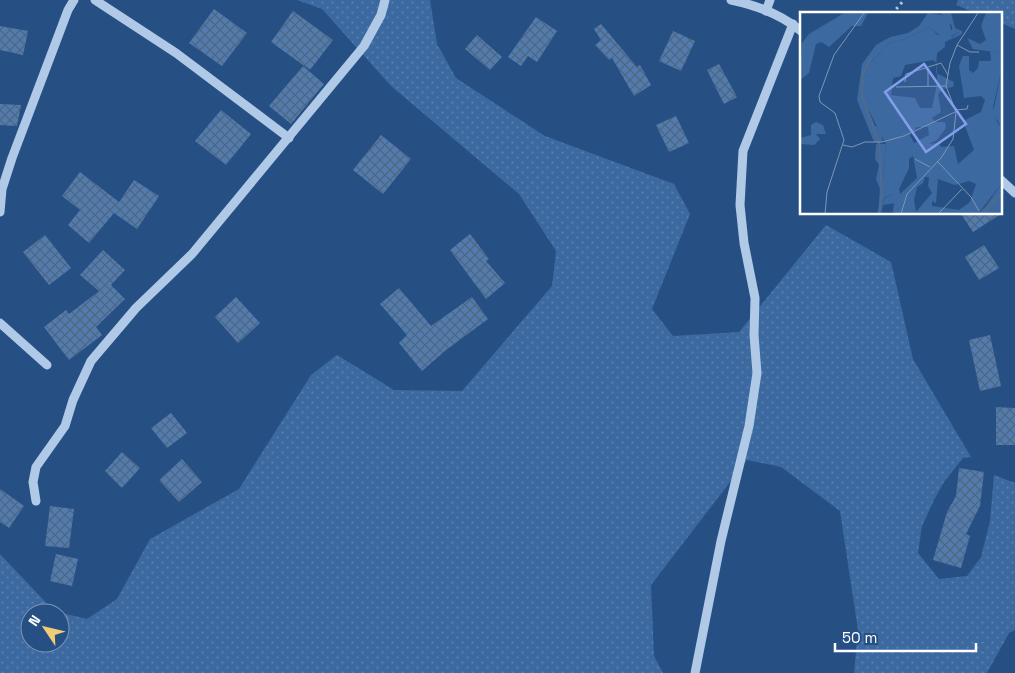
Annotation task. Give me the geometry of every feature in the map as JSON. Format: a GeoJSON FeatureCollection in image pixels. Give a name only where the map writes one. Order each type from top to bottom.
{"type":"FeatureCollection","features":[{"type":"Feature","properties":{"kind":"street"},"geometry":{"type":"LineString","coordinates":[[0,212],[2,189],[12,158],[68,10],[74,0]]}},
{"type":"Feature","properties":{"kind":"street"},"geometry":{"type":"LineString","coordinates":[[95,0],[176,53],[289,138]]}},
{"type":"Feature","properties":{"kind":"street"},"geometry":{"type":"LineString","coordinates":[[36,501],[34,482],[36,467],[65,426],[91,361],[136,308],[192,254],[364,46],[380,15],[385,0]]}},
{"type":"Feature","properties":{"kind":"street"},"geometry":{"type":"LineString","coordinates":[[731,0],[766,11],[793,24],[800,30]]}},
{"type":"Feature","properties":{"kind":"street"},"geometry":{"type":"LineString","coordinates":[[766,11],[770,0]]}},
{"type":"Feature","properties":{"kind":"street"},"geometry":{"type":"LineString","coordinates":[[695,673],[721,541],[749,426],[757,374],[754,334],[755,298],[744,243],[740,205],[743,151],[793,24]]}},
{"type":"Feature","properties":{"kind":"street"},"geometry":{"type":"LineString","coordinates":[[1002,181],[1015,193]]}},
{"type":"Feature","properties":{"kind":"street"},"geometry":{"type":"LineString","coordinates":[[0,323],[47,365]]}},
{"type":"Feature","properties":{"kind":"path"},"geometry":{"type":"LineString","coordinates":[[894,12],[904,0]]}},
{"type":"Feature","properties":{"kind":"shaded area"},"geometry":{"type":"Polygon","coordinates":[[[297,0],[430,0],[437,44],[456,78],[545,136],[674,184],[690,214],[652,309],[673,336],[739,332],[826,225],[891,262],[913,359],[971,457],[963,458],[944,482],[922,526],[918,553],[939,579],[967,576],[981,557],[990,521],[994,475],[1015,483],[1015,630],[1009,633],[987,673],[854,673],[858,630],[840,511],[781,467],[747,460],[651,585],[654,656],[663,673],[0,673],[0,554],[46,603],[20,603],[20,653],[70,653],[70,615],[87,619],[117,599],[150,539],[239,489],[311,375],[337,355],[394,390],[462,391],[552,286],[556,251],[519,194],[391,86],[322,9],[297,0]]]}},
{"type":"Feature","properties":{"kind":"shaded area"},"geometry":{"type":"Polygon","coordinates":[[[958,0],[1015,0],[1015,29],[1002,23],[1002,12],[973,12],[956,5],[958,0]]]}},
{"type":"Feature","properties":{"kind":"building"},"geometry":{"type":"Polygon","coordinates":[[[214,9],[247,33],[222,66],[189,43],[214,9]]]}},
{"type":"Feature","properties":{"kind":"building"},"geometry":{"type":"Polygon","coordinates":[[[293,11],[333,40],[310,70],[271,42],[293,11]]]}},
{"type":"Feature","properties":{"kind":"building"},"geometry":{"type":"Polygon","coordinates":[[[536,17],[557,31],[537,62],[528,56],[521,66],[508,57],[536,17]]]}},
{"type":"Feature","properties":{"kind":"building"},"geometry":{"type":"Polygon","coordinates":[[[601,24],[637,67],[640,65],[651,85],[634,96],[612,58],[609,60],[595,45],[601,40],[594,29],[601,24]]]}},
{"type":"Feature","properties":{"kind":"building"},"geometry":{"type":"Polygon","coordinates":[[[0,26],[28,31],[23,55],[0,50],[0,26]]]}},
{"type":"Feature","properties":{"kind":"building"},"geometry":{"type":"Polygon","coordinates":[[[673,31],[695,41],[681,71],[659,61],[673,31]]]}},
{"type":"Feature","properties":{"kind":"building"},"geometry":{"type":"Polygon","coordinates":[[[477,35],[502,57],[490,70],[465,49],[477,35]]]}},
{"type":"Feature","properties":{"kind":"building"},"geometry":{"type":"Polygon","coordinates":[[[719,64],[737,97],[724,104],[707,70],[719,64]]]}},
{"type":"Feature","properties":{"kind":"building"},"geometry":{"type":"Polygon","coordinates":[[[303,66],[324,84],[291,124],[269,106],[303,66]]]}},
{"type":"Feature","properties":{"kind":"building"},"geometry":{"type":"Polygon","coordinates":[[[0,104],[21,105],[17,126],[0,125],[0,104]]]}},
{"type":"Feature","properties":{"kind":"building"},"geometry":{"type":"Polygon","coordinates":[[[221,110],[251,134],[226,165],[195,141],[221,110]]]}},
{"type":"Feature","properties":{"kind":"building"},"geometry":{"type":"Polygon","coordinates":[[[676,116],[689,143],[669,152],[656,125],[676,116]]]}},
{"type":"Feature","properties":{"kind":"building"},"geometry":{"type":"Polygon","coordinates":[[[381,135],[411,159],[383,194],[353,170],[381,135]]]}},
{"type":"Feature","properties":{"kind":"building"},"geometry":{"type":"Polygon","coordinates":[[[80,172],[119,202],[134,180],[159,196],[137,229],[114,213],[89,243],[68,225],[80,210],[62,196],[80,172]]]}},
{"type":"Feature","properties":{"kind":"building"},"geometry":{"type":"Polygon","coordinates":[[[962,215],[999,215],[973,232],[962,215]]]}},
{"type":"Feature","properties":{"kind":"building"},"geometry":{"type":"Polygon","coordinates":[[[470,234],[489,259],[486,261],[505,283],[486,299],[450,250],[470,234]]]}},
{"type":"Feature","properties":{"kind":"building"},"geometry":{"type":"Polygon","coordinates":[[[45,235],[71,268],[49,285],[23,252],[45,235]]]}},
{"type":"Feature","properties":{"kind":"building"},"geometry":{"type":"Polygon","coordinates":[[[984,245],[999,268],[979,280],[965,257],[984,245]]]}},
{"type":"Feature","properties":{"kind":"building"},"geometry":{"type":"Polygon","coordinates":[[[103,250],[125,270],[111,285],[125,299],[96,327],[102,335],[69,360],[44,327],[66,310],[69,314],[99,291],[80,275],[103,250]]]}},
{"type":"Feature","properties":{"kind":"building"},"geometry":{"type":"Polygon","coordinates":[[[399,288],[431,326],[472,297],[488,319],[446,350],[422,371],[399,343],[407,335],[380,304],[399,288]]]}},
{"type":"Feature","properties":{"kind":"building"},"geometry":{"type":"Polygon","coordinates":[[[236,297],[260,323],[238,343],[215,317],[236,297]]]}},
{"type":"Feature","properties":{"kind":"building"},"geometry":{"type":"Polygon","coordinates":[[[990,335],[1001,386],[980,391],[969,340],[990,335]]]}},
{"type":"Feature","properties":{"kind":"building"},"geometry":{"type":"Polygon","coordinates":[[[996,407],[1015,408],[1015,445],[996,445],[996,407]]]}},
{"type":"Feature","properties":{"kind":"building"},"geometry":{"type":"Polygon","coordinates":[[[171,413],[187,433],[167,448],[151,428],[171,413]]]}},
{"type":"Feature","properties":{"kind":"building"},"geometry":{"type":"Polygon","coordinates":[[[122,452],[140,468],[122,488],[105,471],[122,452]]]}},
{"type":"Feature","properties":{"kind":"building"},"geometry":{"type":"Polygon","coordinates":[[[182,459],[202,482],[179,502],[159,480],[182,459]]]}},
{"type":"Feature","properties":{"kind":"building"},"geometry":{"type":"Polygon","coordinates":[[[959,468],[984,472],[980,506],[966,534],[970,536],[961,568],[933,560],[947,512],[956,496],[959,468]]]}},
{"type":"Feature","properties":{"kind":"building"},"geometry":{"type":"Polygon","coordinates":[[[0,489],[24,506],[9,528],[0,522],[0,489]]]}},
{"type":"Feature","properties":{"kind":"building"},"geometry":{"type":"Polygon","coordinates":[[[50,506],[74,509],[69,548],[45,546],[50,506]]]}},
{"type":"Feature","properties":{"kind":"building"},"geometry":{"type":"Polygon","coordinates":[[[56,554],[78,559],[72,586],[50,581],[56,554]]]}}]}
